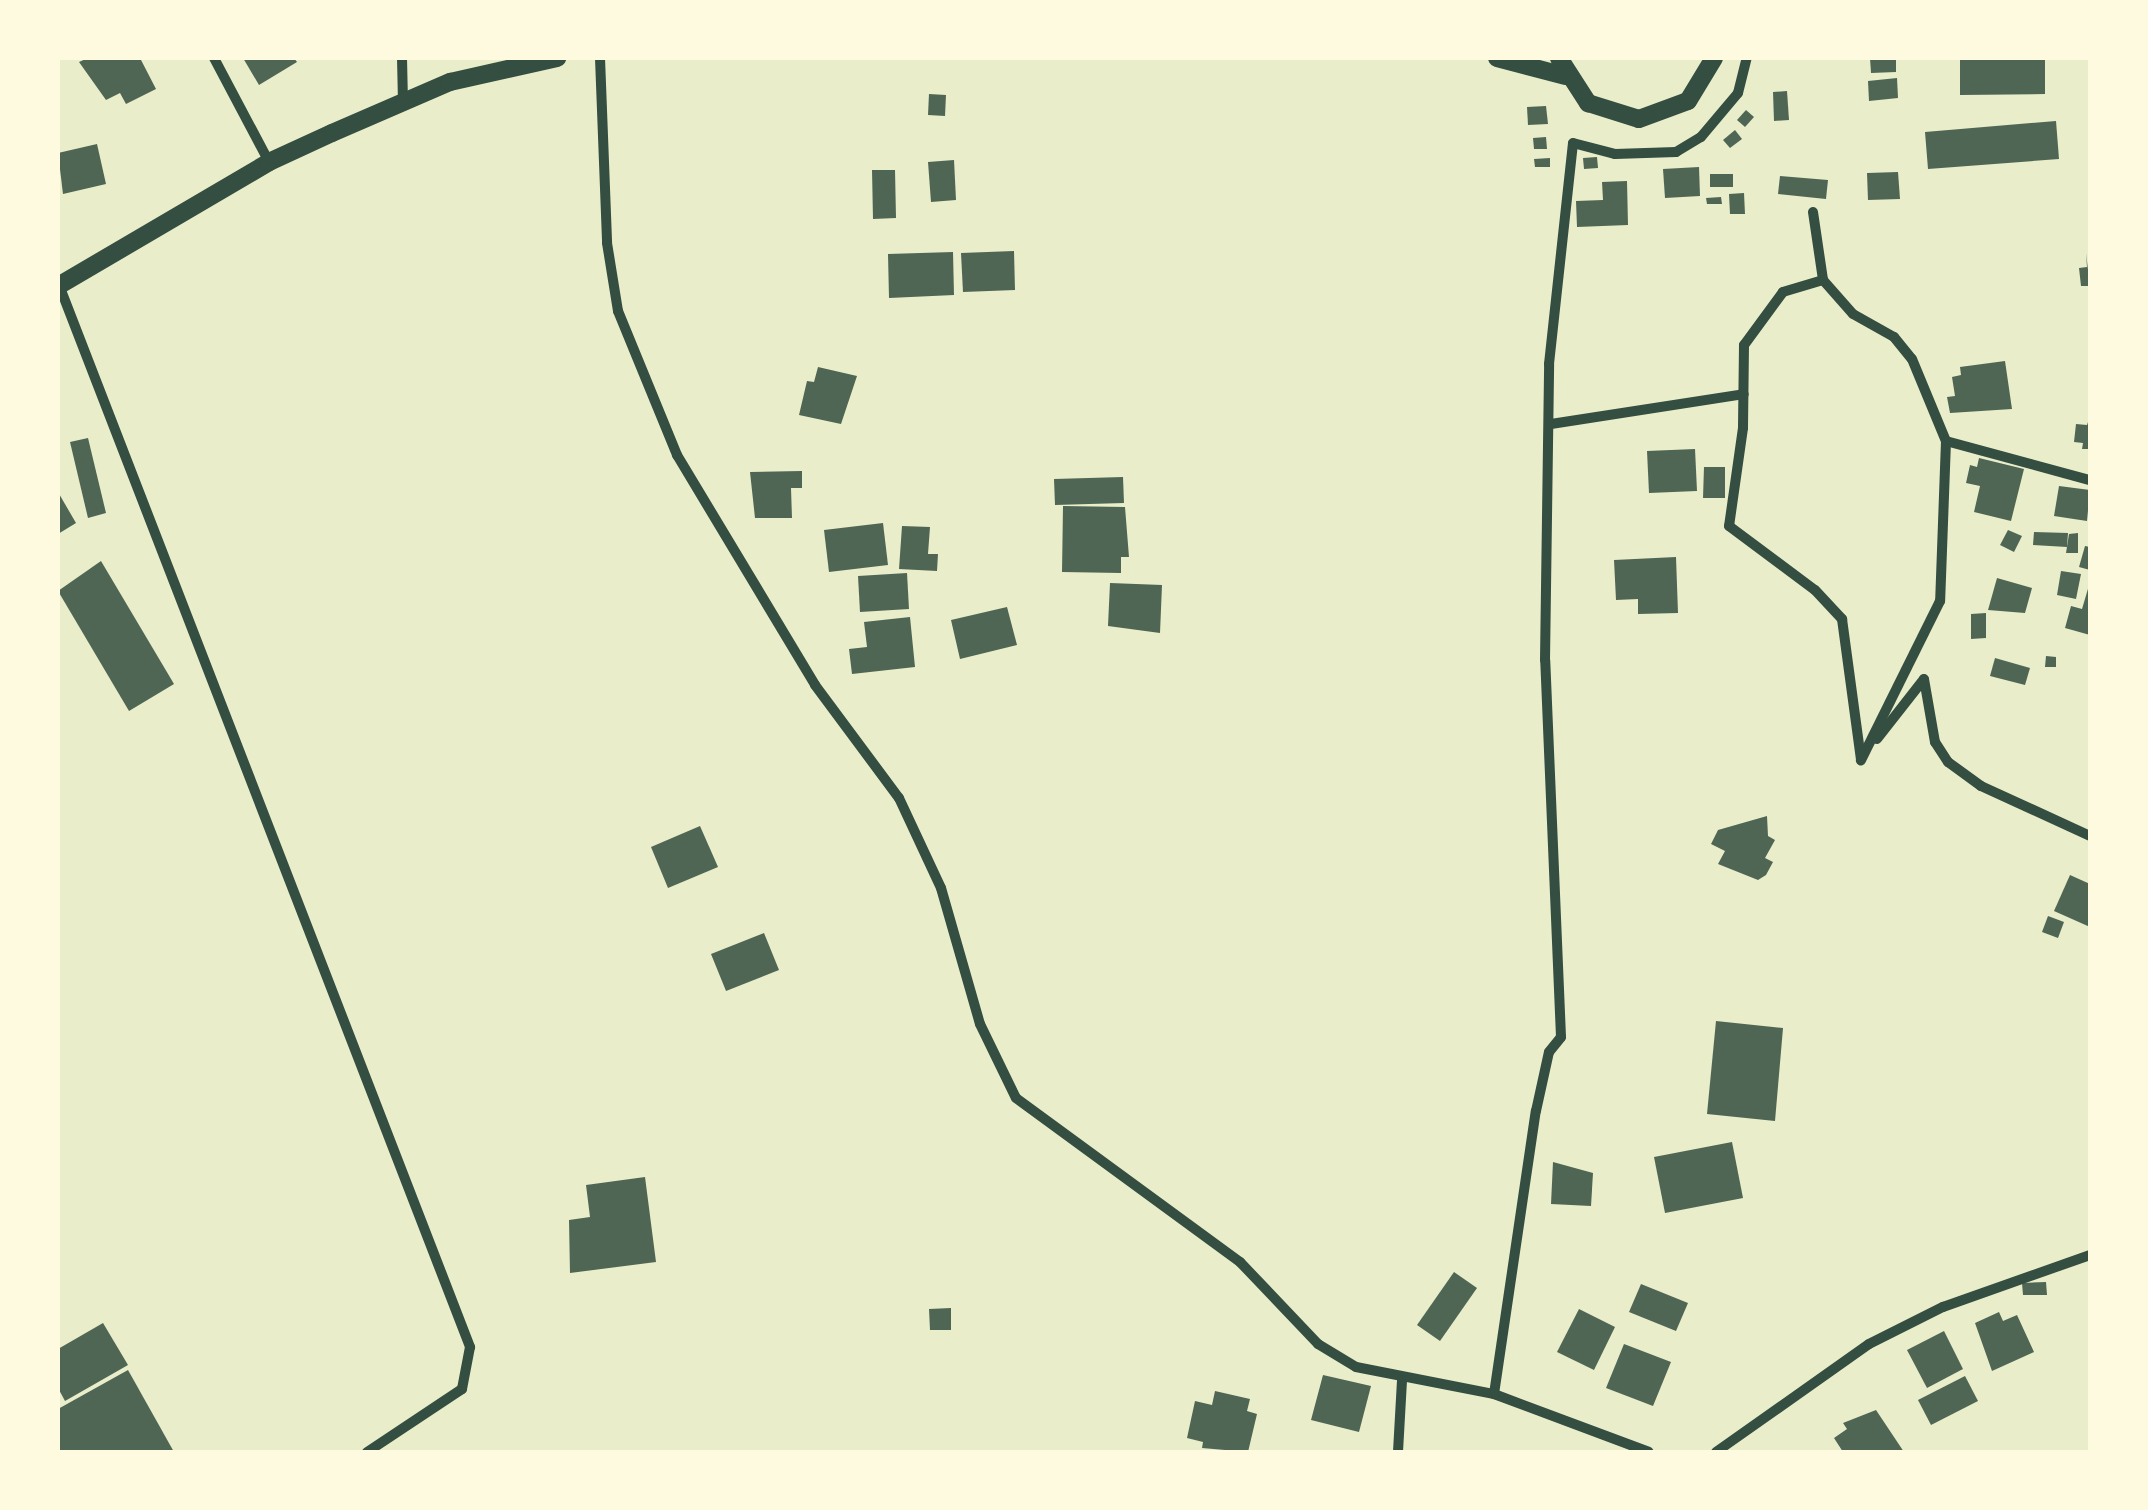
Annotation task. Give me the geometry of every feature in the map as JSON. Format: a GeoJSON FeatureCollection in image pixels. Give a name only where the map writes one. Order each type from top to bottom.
{"type":"FeatureCollection","features":[{"type":"Feature","properties":{"kind":"main road"},"geometry":{"type":"LineString","coordinates":[[58,285],[269,162],[450,82],[557,58]]}},
{"type":"Feature","properties":{"kind":"main road"},"geometry":{"type":"LineString","coordinates":[[1497,58],[1566,76]]}},
{"type":"Feature","properties":{"kind":"main road"},"geometry":{"type":"LineString","coordinates":[[1559,58],[1566,76],[1588,103],[1639,119],[1688,100],[1714,58]]}},
{"type":"Feature","properties":{"kind":"street"},"geometry":{"type":"LineString","coordinates":[[214,58],[269,162]]}},
{"type":"Feature","properties":{"kind":"street"},"geometry":{"type":"LineString","coordinates":[[402,58],[403,102]]}},
{"type":"Feature","properties":{"kind":"street"},"geometry":{"type":"LineString","coordinates":[[600,58],[607,243],[618,311],[677,456],[815,685],[899,798],[941,888],[980,1024],[1016,1098],[1240,1262],[1318,1344],[1356,1367],[1402,1380],[1494,1394],[1649,1452]]}},
{"type":"Feature","properties":{"kind":"street"},"geometry":{"type":"LineString","coordinates":[[1494,1394],[1536,1111],[1549,1052],[1561,1037],[1544,660],[1549,364],[1569,227],[1573,143],[1616,154],[1676,152],[1701,136],[1738,93],[1747,58]]}},
{"type":"Feature","properties":{"kind":"street"},"geometry":{"type":"LineString","coordinates":[[1813,212],[1823,280],[1854,314],[1894,338],[1912,359],[1946,441],[1940,601],[1861,760]]}},
{"type":"Feature","properties":{"kind":"street"},"geometry":{"type":"LineString","coordinates":[[1823,280],[1783,292],[1744,345],[1744,394],[1729,526],[1842,619],[1861,760]]}},
{"type":"Feature","properties":{"kind":"street"},"geometry":{"type":"LineString","coordinates":[[58,285],[470,1347],[462,1389],[367,1452]]}},
{"type":"Feature","properties":{"kind":"street"},"geometry":{"type":"LineString","coordinates":[[1550,424],[1744,394]]}},
{"type":"Feature","properties":{"kind":"street"},"geometry":{"type":"LineString","coordinates":[[1946,441],[2090,480]]}},
{"type":"Feature","properties":{"kind":"street"},"geometry":{"type":"LineString","coordinates":[[1861,760],[1924,679],[1936,742],[1948,762],[1981,786],[2090,836]]}},
{"type":"Feature","properties":{"kind":"street"},"geometry":{"type":"LineString","coordinates":[[1716,1452],[1869,1344],[1943,1307],[2090,1255]]}},
{"type":"Feature","properties":{"kind":"street"},"geometry":{"type":"LineString","coordinates":[[1398,1452],[1402,1380]]}},
{"type":"Feature","properties":{"kind":"building"},"geometry":{"type":"Polygon","coordinates":[[[88,58],[140,58],[156,89],[126,104],[120,93],[106,100],[79,62],[88,58]]]}},
{"type":"Feature","properties":{"kind":"building"},"geometry":{"type":"Polygon","coordinates":[[[243,58],[294,58],[297,62],[259,85],[243,58]]]}},
{"type":"Feature","properties":{"kind":"building"},"geometry":{"type":"Polygon","coordinates":[[[1870,58],[1896,58],[1896,72],[1871,73],[1870,58]]]}},
{"type":"Feature","properties":{"kind":"building"},"geometry":{"type":"Polygon","coordinates":[[[1960,58],[2045,58],[2045,94],[1960,95],[1960,58]]]}},
{"type":"Feature","properties":{"kind":"building"},"geometry":{"type":"Polygon","coordinates":[[[1897,78],[1898,98],[1869,101],[1868,81],[1897,78]]]}},
{"type":"Feature","properties":{"kind":"building"},"geometry":{"type":"Polygon","coordinates":[[[1787,91],[1789,120],[1774,121],[1773,92],[1787,91]]]}},
{"type":"Feature","properties":{"kind":"building"},"geometry":{"type":"Polygon","coordinates":[[[929,94],[946,95],[945,116],[928,115],[929,94]]]}},
{"type":"Feature","properties":{"kind":"building"},"geometry":{"type":"Polygon","coordinates":[[[1546,106],[1548,124],[1528,125],[1527,107],[1546,106]]]}},
{"type":"Feature","properties":{"kind":"building"},"geometry":{"type":"Polygon","coordinates":[[[1746,110],[1754,117],[1745,127],[1737,120],[1746,110]]]}},
{"type":"Feature","properties":{"kind":"building"},"geometry":{"type":"Polygon","coordinates":[[[2056,121],[2059,159],[1928,169],[1925,132],[2056,121]]]}},
{"type":"Feature","properties":{"kind":"building"},"geometry":{"type":"Polygon","coordinates":[[[1735,130],[1742,139],[1730,148],[1723,140],[1735,130]]]}},
{"type":"Feature","properties":{"kind":"building"},"geometry":{"type":"Polygon","coordinates":[[[1546,137],[1547,149],[1534,149],[1533,138],[1546,137]]]}},
{"type":"Feature","properties":{"kind":"building"},"geometry":{"type":"Polygon","coordinates":[[[97,144],[106,184],[63,194],[58,153],[97,144]]]}},
{"type":"Feature","properties":{"kind":"building"},"geometry":{"type":"Polygon","coordinates":[[[1597,157],[1598,168],[1584,169],[1583,158],[1597,157]]]}},
{"type":"Feature","properties":{"kind":"building"},"geometry":{"type":"Polygon","coordinates":[[[1550,158],[1550,167],[1535,167],[1534,159],[1550,158]]]}},
{"type":"Feature","properties":{"kind":"building"},"geometry":{"type":"Polygon","coordinates":[[[954,160],[956,200],[931,202],[928,162],[954,160]]]}},
{"type":"Feature","properties":{"kind":"building"},"geometry":{"type":"Polygon","coordinates":[[[1699,167],[1700,196],[1665,198],[1663,169],[1699,167]]]}},
{"type":"Feature","properties":{"kind":"building"},"geometry":{"type":"Polygon","coordinates":[[[872,170],[895,170],[896,218],[873,219],[872,170]]]}},
{"type":"Feature","properties":{"kind":"building"},"geometry":{"type":"Polygon","coordinates":[[[1898,172],[1900,199],[1868,200],[1867,173],[1898,172]]]}},
{"type":"Feature","properties":{"kind":"building"},"geometry":{"type":"Polygon","coordinates":[[[1710,174],[1733,174],[1733,187],[1710,187],[1710,174]]]}},
{"type":"Feature","properties":{"kind":"building"},"geometry":{"type":"Polygon","coordinates":[[[1780,176],[1828,180],[1826,199],[1778,194],[1780,176]]]}},
{"type":"Feature","properties":{"kind":"building"},"geometry":{"type":"Polygon","coordinates":[[[1627,181],[1628,225],[1577,227],[1576,201],[1603,200],[1602,182],[1627,181]]]}},
{"type":"Feature","properties":{"kind":"building"},"geometry":{"type":"Polygon","coordinates":[[[1744,193],[1745,214],[1730,214],[1729,194],[1744,193]]]}},
{"type":"Feature","properties":{"kind":"building"},"geometry":{"type":"Polygon","coordinates":[[[1721,197],[1722,204],[1707,204],[1706,198],[1721,197]]]}},
{"type":"Feature","properties":{"kind":"building"},"geometry":{"type":"Polygon","coordinates":[[[1014,251],[1015,290],[963,292],[961,253],[1014,251]]]}},
{"type":"Feature","properties":{"kind":"building"},"geometry":{"type":"Polygon","coordinates":[[[953,252],[954,295],[889,298],[888,254],[953,252]]]}},
{"type":"Feature","properties":{"kind":"building"},"geometry":{"type":"Polygon","coordinates":[[[2086,253],[2090,286],[2081,286],[2079,268],[2087,267],[2086,253]]]}},
{"type":"Feature","properties":{"kind":"building"},"geometry":{"type":"Polygon","coordinates":[[[2005,361],[2012,409],[1950,413],[1947,397],[1955,396],[1952,377],[1961,375],[1960,367],[2005,361]]]}},
{"type":"Feature","properties":{"kind":"building"},"geometry":{"type":"Polygon","coordinates":[[[818,367],[857,376],[841,424],[799,415],[807,381],[814,382],[818,367]]]}},
{"type":"Feature","properties":{"kind":"building"},"geometry":{"type":"Polygon","coordinates":[[[2090,416],[2090,449],[2082,449],[2083,443],[2074,442],[2076,424],[2087,425],[2090,416]]]}},
{"type":"Feature","properties":{"kind":"building"},"geometry":{"type":"Polygon","coordinates":[[[88,438],[106,513],[88,518],[70,442],[88,438]]]}},
{"type":"Feature","properties":{"kind":"building"},"geometry":{"type":"Polygon","coordinates":[[[1695,449],[1697,491],[1649,493],[1647,451],[1695,449]]]}},
{"type":"Feature","properties":{"kind":"building"},"geometry":{"type":"Polygon","coordinates":[[[1979,458],[2024,469],[2011,521],[1974,512],[1980,486],[1966,483],[1970,465],[1977,467],[1979,458]]]}},
{"type":"Feature","properties":{"kind":"building"},"geometry":{"type":"Polygon","coordinates":[[[1704,467],[1725,467],[1725,498],[1703,498],[1704,467]]]}},
{"type":"Feature","properties":{"kind":"building"},"geometry":{"type":"Polygon","coordinates":[[[802,471],[802,488],[791,488],[792,518],[755,518],[750,472],[802,471]]]}},
{"type":"Feature","properties":{"kind":"building"},"geometry":{"type":"Polygon","coordinates":[[[1123,477],[1124,503],[1055,505],[1054,479],[1123,477]]]}},
{"type":"Feature","properties":{"kind":"building"},"geometry":{"type":"Polygon","coordinates":[[[2059,486],[2090,490],[2087,521],[2054,516],[2059,486]]]}},
{"type":"Feature","properties":{"kind":"building"},"geometry":{"type":"Polygon","coordinates":[[[58,492],[76,523],[58,534],[58,492]]]}},
{"type":"Feature","properties":{"kind":"building"},"geometry":{"type":"Polygon","coordinates":[[[1063,506],[1125,507],[1129,557],[1121,557],[1121,573],[1062,572],[1063,506]]]}},
{"type":"Feature","properties":{"kind":"building"},"geometry":{"type":"Polygon","coordinates":[[[883,523],[888,565],[829,572],[824,530],[883,523]]]}},
{"type":"Feature","properties":{"kind":"building"},"geometry":{"type":"Polygon","coordinates":[[[902,526],[930,527],[928,554],[938,554],[937,571],[899,569],[902,526]]]}},
{"type":"Feature","properties":{"kind":"building"},"geometry":{"type":"Polygon","coordinates":[[[2008,530],[2022,536],[2014,552],[2000,545],[2008,530]]]}},
{"type":"Feature","properties":{"kind":"building"},"geometry":{"type":"Polygon","coordinates":[[[2034,532],[2068,533],[2067,547],[2033,545],[2034,532]]]}},
{"type":"Feature","properties":{"kind":"building"},"geometry":{"type":"Polygon","coordinates":[[[2078,533],[2078,553],[2066,553],[2069,534],[2078,533]]]}},
{"type":"Feature","properties":{"kind":"building"},"geometry":{"type":"Polygon","coordinates":[[[2085,546],[2090,547],[2090,570],[2079,567],[2085,546]]]}},
{"type":"Feature","properties":{"kind":"building"},"geometry":{"type":"Polygon","coordinates":[[[1676,557],[1678,613],[1638,614],[1638,599],[1616,600],[1614,560],[1676,557]]]}},
{"type":"Feature","properties":{"kind":"building"},"geometry":{"type":"Polygon","coordinates":[[[101,561],[174,684],[129,711],[58,591],[101,561]]]}},
{"type":"Feature","properties":{"kind":"building"},"geometry":{"type":"Polygon","coordinates":[[[2061,571],[2081,574],[2076,599],[2057,595],[2061,571]]]}},
{"type":"Feature","properties":{"kind":"building"},"geometry":{"type":"Polygon","coordinates":[[[907,573],[909,609],[860,612],[858,576],[907,573]]]}},
{"type":"Feature","properties":{"kind":"building"},"geometry":{"type":"Polygon","coordinates":[[[1997,578],[2032,588],[2025,613],[1988,610],[1997,578]]]}},
{"type":"Feature","properties":{"kind":"building"},"geometry":{"type":"Polygon","coordinates":[[[2090,582],[2090,635],[2065,628],[2071,606],[2082,609],[2090,582]]]}},
{"type":"Feature","properties":{"kind":"building"},"geometry":{"type":"Polygon","coordinates":[[[1110,583],[1162,585],[1160,633],[1108,626],[1110,583]]]}},
{"type":"Feature","properties":{"kind":"building"},"geometry":{"type":"Polygon","coordinates":[[[1007,607],[1017,645],[960,659],[951,620],[1007,607]]]}},
{"type":"Feature","properties":{"kind":"building"},"geometry":{"type":"Polygon","coordinates":[[[1986,613],[1986,638],[1971,639],[1971,614],[1986,613]]]}},
{"type":"Feature","properties":{"kind":"building"},"geometry":{"type":"Polygon","coordinates":[[[910,617],[915,667],[852,674],[849,649],[867,647],[864,622],[910,617]]]}},
{"type":"Feature","properties":{"kind":"building"},"geometry":{"type":"Polygon","coordinates":[[[2046,656],[2056,657],[2056,667],[2045,667],[2046,656]]]}},
{"type":"Feature","properties":{"kind":"building"},"geometry":{"type":"Polygon","coordinates":[[[1995,658],[2030,668],[2025,685],[1990,676],[1995,658]]]}},
{"type":"Feature","properties":{"kind":"building"},"geometry":{"type":"Polygon","coordinates":[[[1767,816],[1768,836],[1775,840],[1765,858],[1773,862],[1766,875],[1758,880],[1718,864],[1725,851],[1711,844],[1718,830],[1767,816]]]}},
{"type":"Feature","properties":{"kind":"building"},"geometry":{"type":"Polygon","coordinates":[[[700,826],[718,867],[668,888],[651,847],[700,826]]]}},
{"type":"Feature","properties":{"kind":"building"},"geometry":{"type":"Polygon","coordinates":[[[2070,875],[2090,884],[2090,927],[2054,911],[2070,875]]]}},
{"type":"Feature","properties":{"kind":"building"},"geometry":{"type":"Polygon","coordinates":[[[2048,916],[2064,922],[2058,938],[2042,932],[2048,916]]]}},
{"type":"Feature","properties":{"kind":"building"},"geometry":{"type":"Polygon","coordinates":[[[764,933],[779,970],[726,991],[711,954],[764,933]]]}},
{"type":"Feature","properties":{"kind":"building"},"geometry":{"type":"Polygon","coordinates":[[[1716,1021],[1783,1028],[1775,1121],[1707,1114],[1716,1021]]]}},
{"type":"Feature","properties":{"kind":"building"},"geometry":{"type":"Polygon","coordinates":[[[1732,1142],[1743,1198],[1665,1213],[1654,1157],[1732,1142]]]}},
{"type":"Feature","properties":{"kind":"building"},"geometry":{"type":"Polygon","coordinates":[[[1553,1162],[1593,1173],[1591,1206],[1551,1204],[1553,1162]]]}},
{"type":"Feature","properties":{"kind":"building"},"geometry":{"type":"Polygon","coordinates":[[[645,1177],[656,1262],[570,1273],[569,1220],[590,1217],[586,1185],[645,1177]]]}},
{"type":"Feature","properties":{"kind":"building"},"geometry":{"type":"Polygon","coordinates":[[[1454,1272],[1477,1288],[1440,1341],[1417,1325],[1454,1272]]]}},
{"type":"Feature","properties":{"kind":"building"},"geometry":{"type":"Polygon","coordinates":[[[2046,1282],[2047,1295],[2023,1295],[2022,1283],[2046,1282]]]}},
{"type":"Feature","properties":{"kind":"building"},"geometry":{"type":"Polygon","coordinates":[[[1641,1284],[1688,1303],[1676,1331],[1629,1312],[1641,1284]]]}},
{"type":"Feature","properties":{"kind":"building"},"geometry":{"type":"Polygon","coordinates":[[[951,1308],[951,1330],[930,1330],[929,1309],[951,1308]]]}},
{"type":"Feature","properties":{"kind":"building"},"geometry":{"type":"Polygon","coordinates":[[[1579,1309],[1615,1327],[1594,1370],[1557,1352],[1579,1309]]]}},
{"type":"Feature","properties":{"kind":"building"},"geometry":{"type":"Polygon","coordinates":[[[1999,1312],[2003,1321],[2017,1315],[2034,1352],[1992,1371],[1975,1323],[1999,1312]]]}},
{"type":"Feature","properties":{"kind":"building"},"geometry":{"type":"Polygon","coordinates":[[[103,1323],[128,1365],[65,1401],[58,1388],[58,1349],[103,1323]]]}},
{"type":"Feature","properties":{"kind":"building"},"geometry":{"type":"Polygon","coordinates":[[[1944,1331],[1963,1369],[1927,1388],[1907,1350],[1944,1331]]]}},
{"type":"Feature","properties":{"kind":"building"},"geometry":{"type":"Polygon","coordinates":[[[1624,1344],[1671,1362],[1653,1406],[1606,1388],[1624,1344]]]}},
{"type":"Feature","properties":{"kind":"building"},"geometry":{"type":"Polygon","coordinates":[[[128,1370],[174,1452],[58,1452],[58,1409],[128,1370]]]}},
{"type":"Feature","properties":{"kind":"building"},"geometry":{"type":"Polygon","coordinates":[[[1323,1375],[1371,1386],[1359,1432],[1311,1420],[1323,1375]]]}},
{"type":"Feature","properties":{"kind":"building"},"geometry":{"type":"Polygon","coordinates":[[[1965,1376],[1978,1401],[1931,1425],[1918,1400],[1965,1376]]]}},
{"type":"Feature","properties":{"kind":"building"},"geometry":{"type":"Polygon","coordinates":[[[1215,1391],[1250,1399],[1247,1411],[1257,1414],[1248,1452],[1202,1448],[1203,1442],[1187,1438],[1195,1401],[1212,1405],[1215,1391]]]}},
{"type":"Feature","properties":{"kind":"building"},"geometry":{"type":"Polygon","coordinates":[[[1876,1410],[1904,1452],[1843,1452],[1834,1438],[1847,1429],[1843,1423],[1876,1410]]]}}]}
